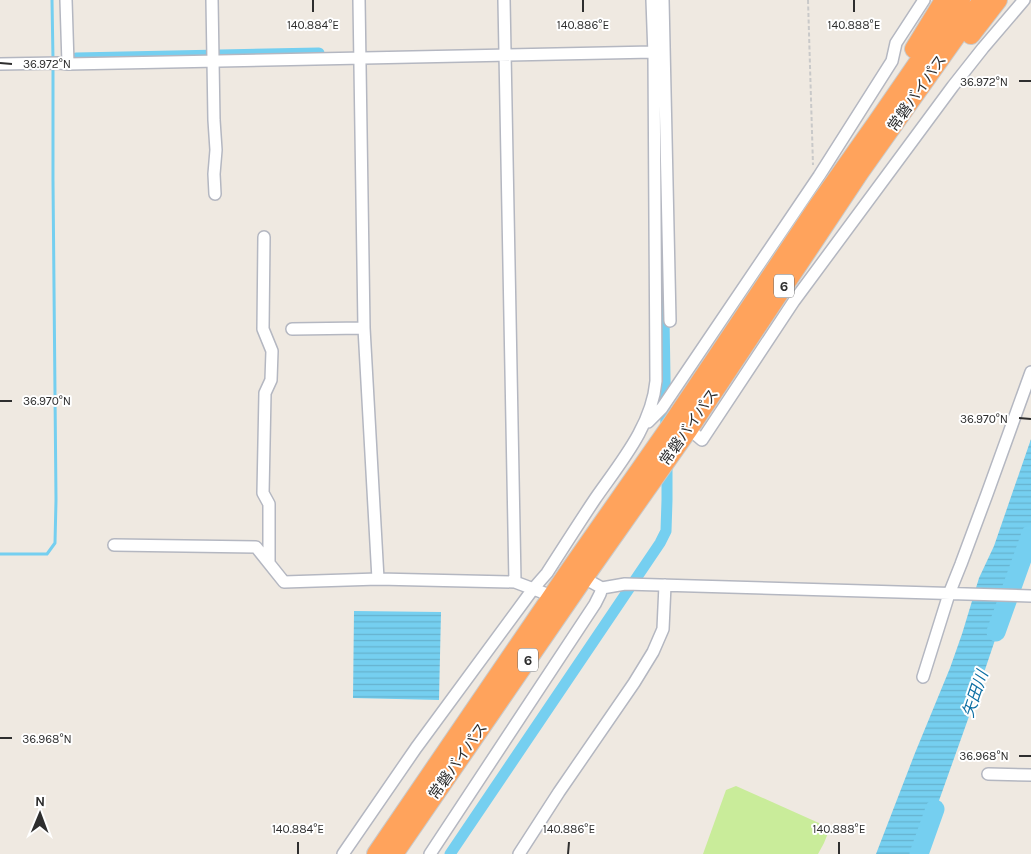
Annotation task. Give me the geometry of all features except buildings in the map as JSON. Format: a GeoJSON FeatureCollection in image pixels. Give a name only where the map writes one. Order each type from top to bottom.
{"type":"FeatureCollection","features":[{"type":"Feature","properties":{"kind":"highway","name":"6"},"geometry":{"type":"LineString","coordinates":[[924,67],[944,0]]}},
{"type":"Feature","properties":{"kind":"highway","name":"常磐バイパス"},"geometry":{"type":"LineString","coordinates":[[376,854],[569,571],[667,445],[689,429],[860,172],[896,122],[960,0]]}},
{"type":"Feature","properties":{"kind":"highway","name":"常磐バイパス"},"geometry":{"type":"LineString","coordinates":[[394,854],[662,466],[672,425],[817,207],[877,122],[982,0]]}},
{"type":"Feature","properties":{"kind":"highway","name":"6"},"geometry":{"type":"LineString","coordinates":[[924,67],[998,0]]}},
{"type":"Feature","properties":{"kind":"street"},"geometry":{"type":"LineString","coordinates":[[66,0],[68,64]]}},
{"type":"Feature","properties":{"kind":"street"},"geometry":{"type":"LineString","coordinates":[[212,0],[216,150],[215,194]]}},
{"type":"Feature","properties":{"kind":"street"},"geometry":{"type":"LineString","coordinates":[[359,0],[364,328],[378,579]]}},
{"type":"Feature","properties":{"kind":"street"},"geometry":{"type":"LineString","coordinates":[[504,0],[515,582]]}},
{"type":"Feature","properties":{"kind":"street"},"geometry":{"type":"LineString","coordinates":[[343,854],[416,748],[533,589],[547,573],[635,441],[652,407],[656,382],[656,46],[652,0]]}},
{"type":"Feature","properties":{"kind":"street"},"geometry":{"type":"LineString","coordinates":[[663,0],[656,46],[665,57],[670,321]]}},
{"type":"Feature","properties":{"kind":"street"},"geometry":{"type":"LineString","coordinates":[[643,427],[662,408],[819,176],[892,61],[896,43],[924,0]]}},
{"type":"Feature","properties":{"kind":"street"},"geometry":{"type":"LineString","coordinates":[[689,429],[702,440],[794,301],[952,86],[1024,0]]}},
{"type":"Feature","properties":{"kind":"street"},"geometry":{"type":"LineString","coordinates":[[0,64],[505,55],[656,46]]}},
{"type":"Feature","properties":{"kind":"street"},"geometry":{"type":"LineString","coordinates":[[264,236],[263,329],[272,352],[271,380],[265,393],[263,493],[269,504],[269,563]]}},
{"type":"Feature","properties":{"kind":"street"},"geometry":{"type":"LineString","coordinates":[[292,329],[364,328]]}},
{"type":"Feature","properties":{"kind":"street"},"geometry":{"type":"LineString","coordinates":[[923,677],[950,594],[1031,372]]}},
{"type":"Feature","properties":{"kind":"street"},"geometry":{"type":"LineString","coordinates":[[114,545],[256,547],[284,582],[378,579],[515,582],[552,596]]}},
{"type":"Feature","properties":{"kind":"street"},"geometry":{"type":"LineString","coordinates":[[584,578],[602,588],[625,584],[642,584],[1027,596]]}},
{"type":"Feature","properties":{"kind":"street"},"geometry":{"type":"LineString","coordinates":[[519,854],[653,652],[663,630],[665,585]]}},
{"type":"Feature","properties":{"kind":"street"},"geometry":{"type":"LineString","coordinates":[[430,854],[595,604],[602,588]]}},
{"type":"Feature","properties":{"kind":"street"},"geometry":{"type":"LineString","coordinates":[[988,774],[1031,775]]}},
{"type":"Feature","properties":{"kind":"path"},"geometry":{"type":"LineString","coordinates":[[808,0],[813,168],[819,176]]}},
{"type":"Feature","properties":{"kind":"green space"},"geometry":{"type":"Polygon","coordinates":[[[736,786],[830,828],[818,854],[703,854],[726,790],[736,786]]]}},
{"type":"Feature","properties":{"kind":"water"},"geometry":{"type":"Polygon","coordinates":[[[1031,439],[1031,554],[1027,564],[1008,594],[994,643],[936,809],[918,854],[876,854],[950,668],[979,578],[994,546],[1031,439]]]}},
{"type":"Feature","properties":{"kind":"water"},"geometry":{"type":"Polygon","coordinates":[[[354,611],[441,612],[439,700],[353,698],[354,611]]]}},
{"type":"Feature","properties":{"kind":"waterway"},"geometry":{"type":"LineString","coordinates":[[52,0],[53,59]]}},
{"type":"Feature","properties":{"kind":"waterway"},"geometry":{"type":"LineString","coordinates":[[76,58],[319,53]]}},
{"type":"Feature","properties":{"kind":"waterway"},"geometry":{"type":"LineString","coordinates":[[0,554],[47,554],[55,543],[53,66]]}},
{"type":"Feature","properties":{"kind":"waterway"},"geometry":{"type":"LineString","coordinates":[[661,146],[666,433]]}},
{"type":"Feature","properties":{"kind":"waterway"},"geometry":{"type":"LineString","coordinates":[[450,854],[660,543],[666,531],[667,461]]}},
{"type":"Feature","properties":{"kind":"waterway","name":"矢田川"},"geometry":{"type":"LineString","coordinates":[[996,632],[1031,534]]}},
{"type":"Feature","properties":{"kind":"waterway","name":"矢田川"},"geometry":{"type":"LineString","coordinates":[[919,854],[935,809]]}}]}
